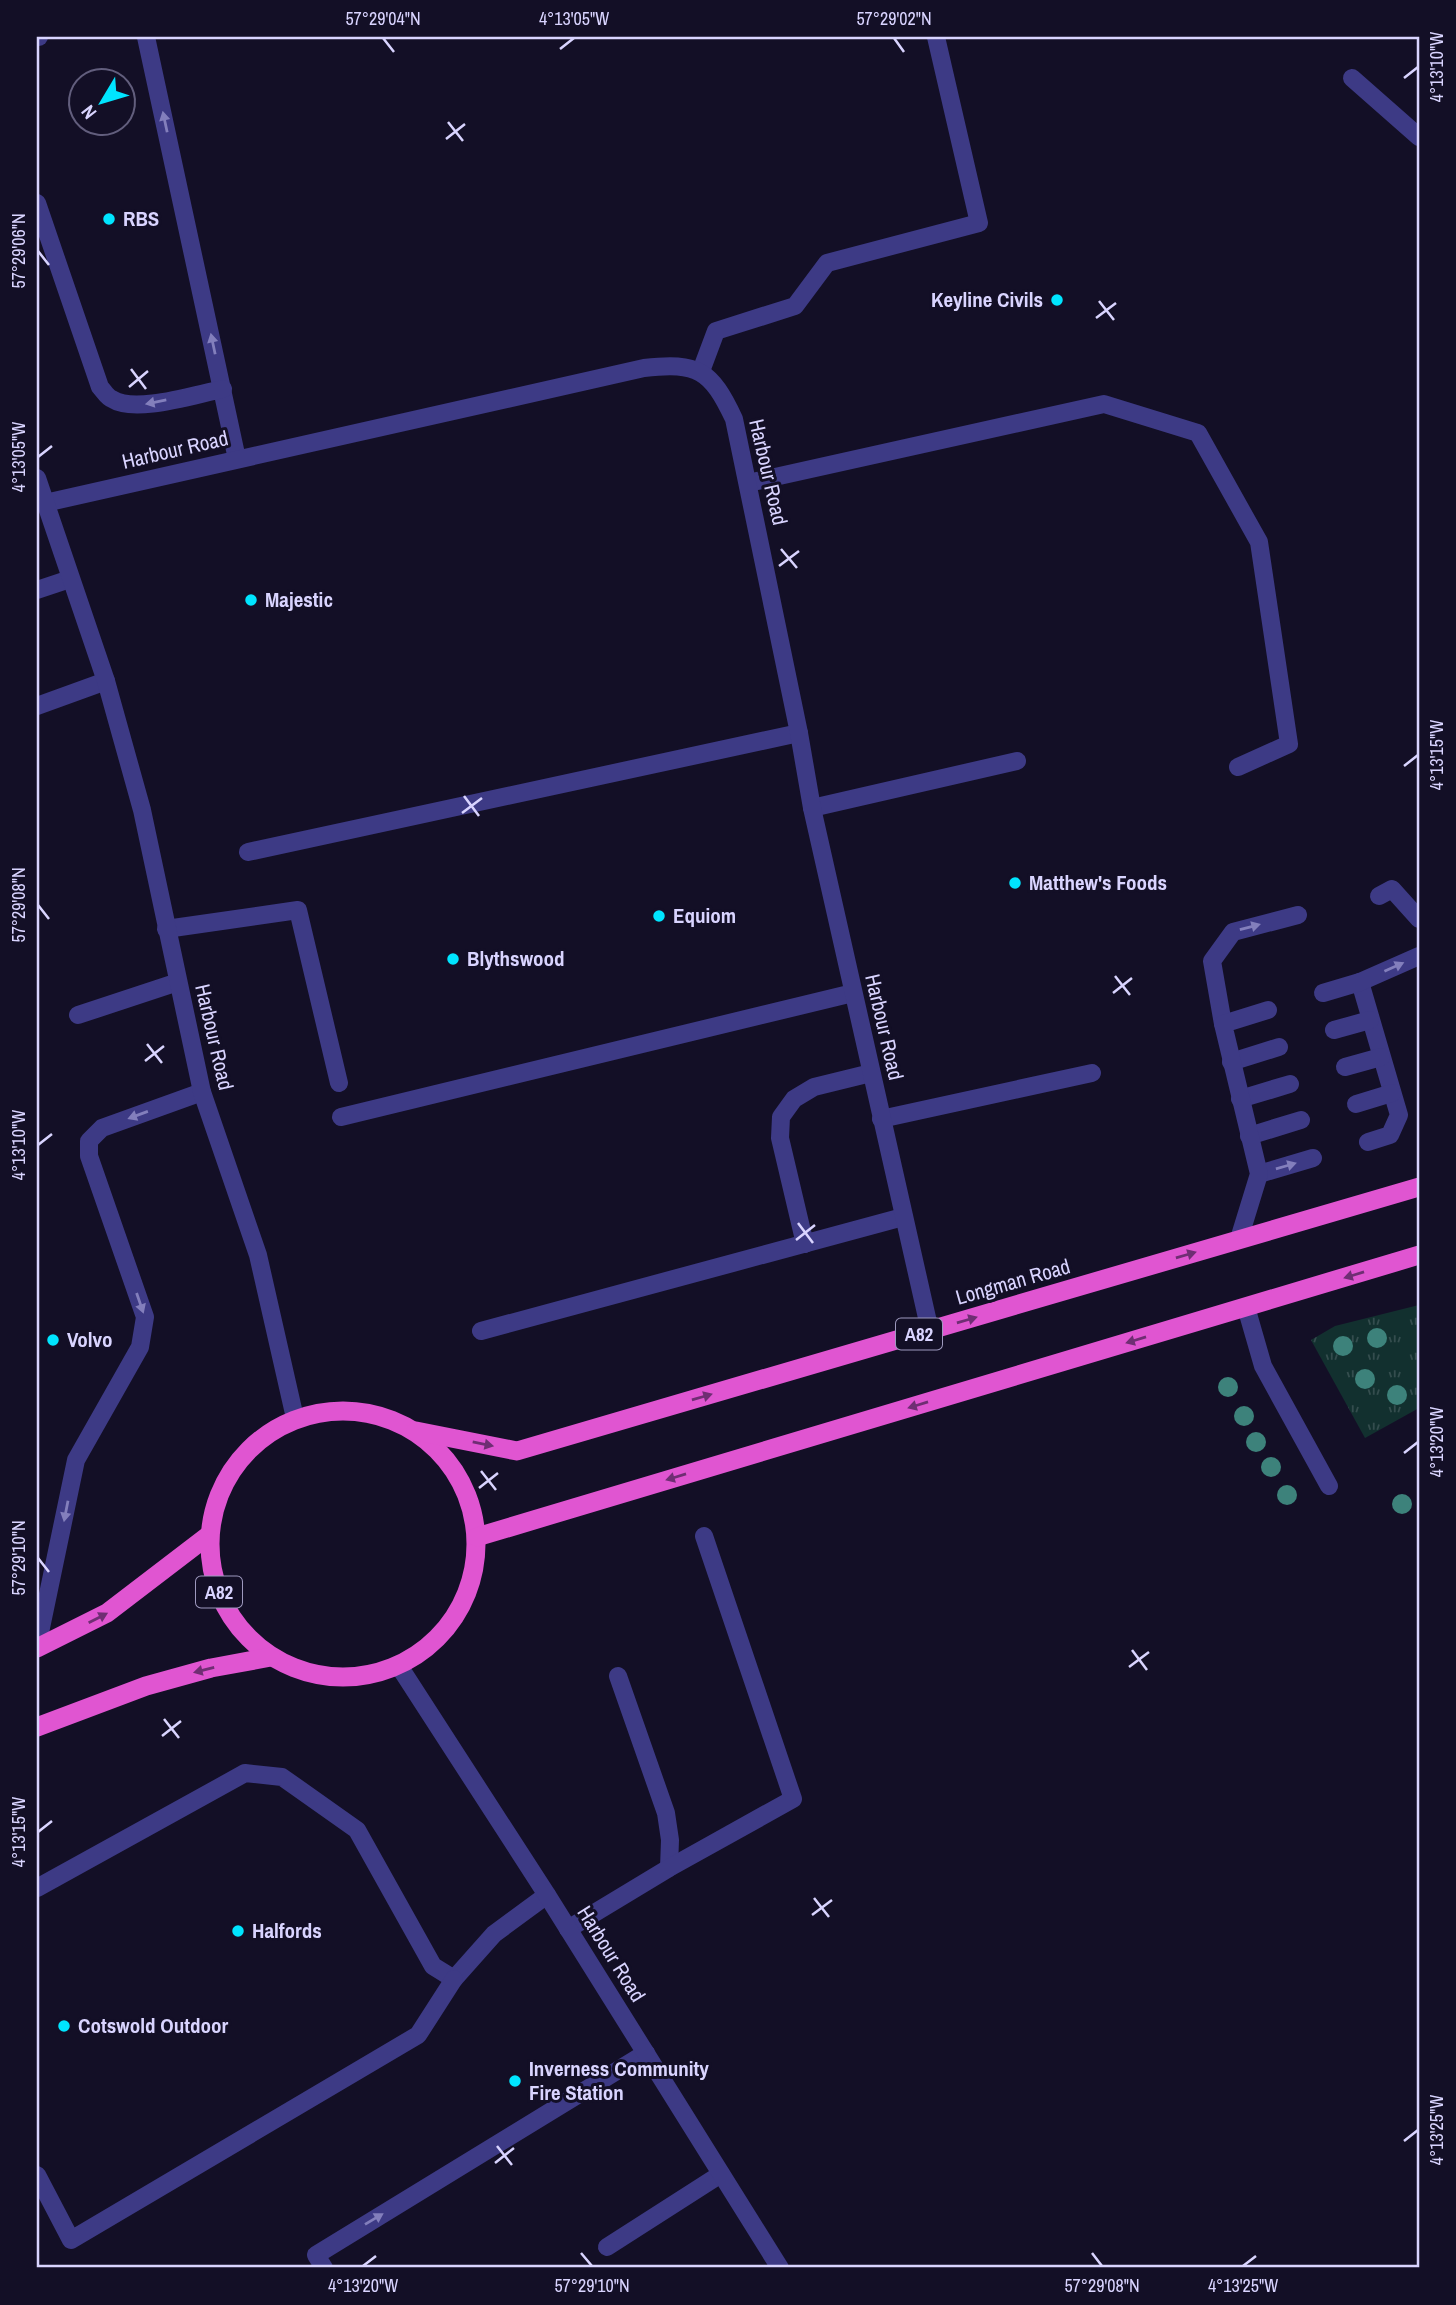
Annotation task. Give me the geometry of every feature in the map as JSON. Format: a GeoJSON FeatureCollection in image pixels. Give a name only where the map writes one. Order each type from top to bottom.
{"type":"FeatureCollection","features":[{"type":"Feature","properties":{"kind":"highway","name":"Longman Road"},"geometry":{"type":"LineString","coordinates":[[416,1431],[517,1451],[1419,1187]]}},
{"type":"Feature","properties":{"kind":"highway"},"geometry":{"type":"LineString","coordinates":[[477,1536],[1419,1255]]}},
{"type":"Feature","properties":{"kind":"highway","name":"A82"},"geometry":{"type":"LineString","coordinates":[[336,1410],[378,1414],[416,1431],[447,1459],[468,1496],[477,1536],[474,1576],[458,1613],[433,1644],[399,1666],[357,1677],[312,1675],[271,1657],[244,1634],[224,1605],[212,1571],[209,1535],[217,1498],[235,1464],[262,1437],[295,1418],[336,1410]]}},
{"type":"Feature","properties":{"kind":"highway","name":"A82"},"geometry":{"type":"LineString","coordinates":[[37,1648],[107,1613],[209,1535]]}},
{"type":"Feature","properties":{"kind":"highway"},"geometry":{"type":"LineString","coordinates":[[37,1727],[146,1686],[211,1668],[271,1657]]}},
{"type":"Feature","properties":{"kind":"street"},"geometry":{"type":"LineString","coordinates":[[146,37],[237,459]]}},
{"type":"Feature","properties":{"kind":"street"},"geometry":{"type":"LineString","coordinates":[[701,371],[716,331],[795,306],[827,263],[979,223],[936,37]]}},
{"type":"Feature","properties":{"kind":"street"},"geometry":{"type":"LineString","coordinates":[[1352,78],[1419,137]]}},
{"type":"Feature","properties":{"kind":"street"},"geometry":{"type":"LineString","coordinates":[[37,204],[100,387],[110,399],[122,404],[142,405],[223,389]]}},
{"type":"Feature","properties":{"kind":"street","name":"Harbour Road"},"geometry":{"type":"LineString","coordinates":[[45,503],[644,368],[675,365],[701,371],[722,393],[734,419],[812,808],[930,1331]]}},
{"type":"Feature","properties":{"kind":"street"},"geometry":{"type":"LineString","coordinates":[[748,483],[1104,404],[1198,433],[1259,542],[1289,744],[1238,766]]}},
{"type":"Feature","properties":{"kind":"street","name":"Harbour Road"},"geometry":{"type":"LineString","coordinates":[[37,478],[106,681],[142,810],[202,1091],[258,1255],[295,1418]]}},
{"type":"Feature","properties":{"kind":"street"},"geometry":{"type":"LineString","coordinates":[[37,590],[70,579]]}},
{"type":"Feature","properties":{"kind":"street"},"geometry":{"type":"LineString","coordinates":[[37,706],[106,681]]}},
{"type":"Feature","properties":{"kind":"street"},"geometry":{"type":"LineString","coordinates":[[248,852],[799,733]]}},
{"type":"Feature","properties":{"kind":"street"},"geometry":{"type":"LineString","coordinates":[[812,808],[1017,761]]}},
{"type":"Feature","properties":{"kind":"street"},"geometry":{"type":"LineString","coordinates":[[1380,896],[1392,889],[1419,919]]}},
{"type":"Feature","properties":{"kind":"street"},"geometry":{"type":"LineString","coordinates":[[166,929],[298,910],[339,1083]]}},
{"type":"Feature","properties":{"kind":"street"},"geometry":{"type":"LineString","coordinates":[[1239,1239],[1259,1174],[1230,1062],[1212,961],[1233,932],[1298,915]]}},
{"type":"Feature","properties":{"kind":"street"},"geometry":{"type":"LineString","coordinates":[[1323,993],[1360,982],[1419,957]]}},
{"type":"Feature","properties":{"kind":"street"},"geometry":{"type":"LineString","coordinates":[[78,1015],[178,982]]}},
{"type":"Feature","properties":{"kind":"street"},"geometry":{"type":"LineString","coordinates":[[1360,982],[1399,1115],[1390,1135],[1367,1142]]}},
{"type":"Feature","properties":{"kind":"street"},"geometry":{"type":"LineString","coordinates":[[341,1117],[853,993]]}},
{"type":"Feature","properties":{"kind":"street"},"geometry":{"type":"LineString","coordinates":[[1223,1024],[1268,1010]]}},
{"type":"Feature","properties":{"kind":"street"},"geometry":{"type":"LineString","coordinates":[[1334,1030],[1370,1020]]}},
{"type":"Feature","properties":{"kind":"street"},"geometry":{"type":"LineString","coordinates":[[1230,1062],[1279,1046]]}},
{"type":"Feature","properties":{"kind":"street"},"geometry":{"type":"LineString","coordinates":[[1345,1067],[1381,1057]]}},
{"type":"Feature","properties":{"kind":"street"},"geometry":{"type":"LineString","coordinates":[[805,1244],[780,1138],[781,1117],[794,1099],[814,1087],[871,1073]]}},
{"type":"Feature","properties":{"kind":"street"},"geometry":{"type":"LineString","coordinates":[[881,1119],[1092,1073]]}},
{"type":"Feature","properties":{"kind":"street"},"geometry":{"type":"LineString","coordinates":[[1240,1099],[1290,1084]]}},
{"type":"Feature","properties":{"kind":"street"},"geometry":{"type":"LineString","coordinates":[[37,1648],[76,1460],[140,1347],[145,1317],[89,1156],[89,1140],[102,1128],[202,1091]]}},
{"type":"Feature","properties":{"kind":"street"},"geometry":{"type":"LineString","coordinates":[[1356,1104],[1392,1093]]}},
{"type":"Feature","properties":{"kind":"street"},"geometry":{"type":"LineString","coordinates":[[1249,1136],[1301,1120]]}},
{"type":"Feature","properties":{"kind":"street"},"geometry":{"type":"LineString","coordinates":[[1259,1174],[1312,1158]]}},
{"type":"Feature","properties":{"kind":"street"},"geometry":{"type":"LineString","coordinates":[[481,1331],[904,1217]]}},
{"type":"Feature","properties":{"kind":"street"},"geometry":{"type":"LineString","coordinates":[[1246,1307],[1263,1366],[1329,1486]]}},
{"type":"Feature","properties":{"kind":"street"},"geometry":{"type":"LineString","coordinates":[[568,1929],[669,1868],[793,1799],[704,1536]]}},
{"type":"Feature","properties":{"kind":"street","name":"Harbour Road"},"geometry":{"type":"LineString","coordinates":[[399,1666],[547,1895],[780,2268]]}},
{"type":"Feature","properties":{"kind":"street"},"geometry":{"type":"LineString","coordinates":[[618,1676],[666,1813],[670,1840],[669,1868]]}},
{"type":"Feature","properties":{"kind":"street"},"geometry":{"type":"LineString","coordinates":[[37,1888],[245,1773],[282,1777],[356,1830],[433,1966],[454,1979]]}},
{"type":"Feature","properties":{"kind":"street"},"geometry":{"type":"LineString","coordinates":[[37,2175],[71,2241],[418,2035],[454,1979],[494,1934],[547,1895]]}},
{"type":"Feature","properties":{"kind":"street"},"geometry":{"type":"LineString","coordinates":[[320,2261],[646,2053]]}},
{"type":"Feature","properties":{"kind":"street"},"geometry":{"type":"LineString","coordinates":[[607,2247],[721,2174]]}},
{"type":"Feature","properties":{"kind":"green space"},"geometry":{"type":"Polygon","coordinates":[[[1419,1305],[1419,1408],[1365,1438],[1311,1340],[1335,1326],[1419,1305]]]}},
{"type":"Feature","properties":{"kind":"place","name":"RBS"},"geometry":{"type":"Point","coordinates":[109,219]}},
{"type":"Feature","properties":{"kind":"place","name":"Keyline Civils"},"geometry":{"type":"Point","coordinates":[1057,300]}},
{"type":"Feature","properties":{"kind":"place","name":"Majestic"},"geometry":{"type":"Point","coordinates":[251,600]}},
{"type":"Feature","properties":{"kind":"place","name":"Matthew's Foods"},"geometry":{"type":"Point","coordinates":[1015,883]}},
{"type":"Feature","properties":{"kind":"place","name":"Equiom"},"geometry":{"type":"Point","coordinates":[659,916]}},
{"type":"Feature","properties":{"kind":"place","name":"Blythswood"},"geometry":{"type":"Point","coordinates":[453,959]}},
{"type":"Feature","properties":{"kind":"place","name":"Volvo"},"geometry":{"type":"Point","coordinates":[53,1340]}},
{"type":"Feature","properties":{"kind":"place","name":"Halfords"},"geometry":{"type":"Point","coordinates":[238,1931]}},
{"type":"Feature","properties":{"kind":"place","name":"Cotswold Outdoor"},"geometry":{"type":"Point","coordinates":[64,2026]}},
{"type":"Feature","properties":{"kind":"place","name":"Inverness Community Fire Station"},"geometry":{"type":"Point","coordinates":[515,2081]}}]}
